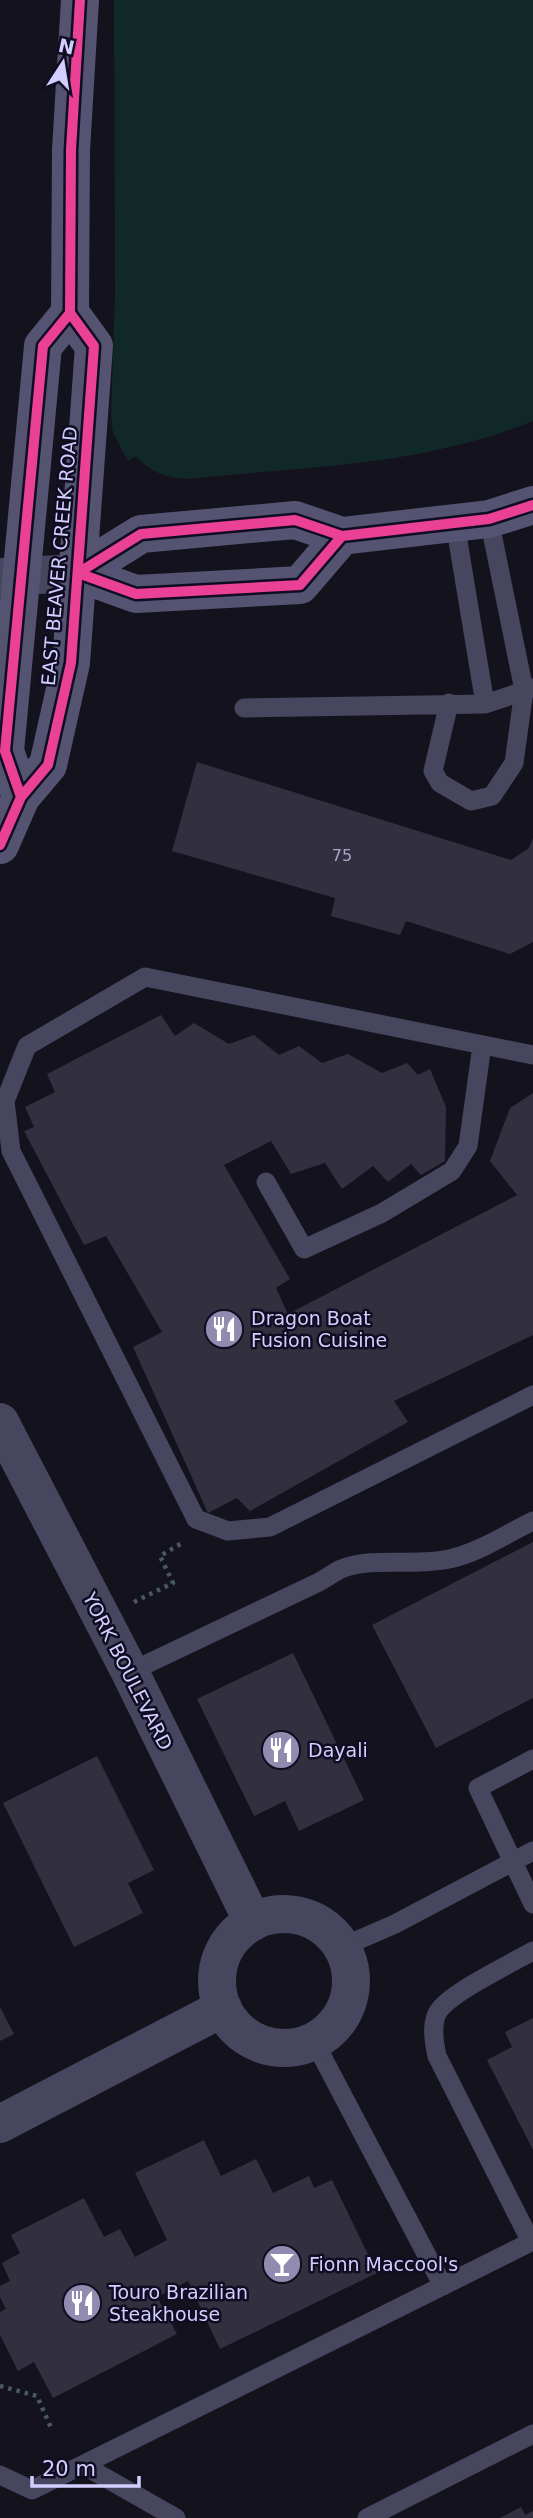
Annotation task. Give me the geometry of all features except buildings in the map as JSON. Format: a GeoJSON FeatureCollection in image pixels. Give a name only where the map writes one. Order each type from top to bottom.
{"type":"FeatureCollection","features":[{"type":"Feature","properties":{"kind":"street"},"geometry":{"type":"LineString","coordinates":[[70,313],[71,150],[80,0]]}},
{"type":"Feature","properties":{"kind":"street","name":"EAST BEAVER CREEK ROAD"},"geometry":{"type":"LineString","coordinates":[[0,845],[21,797],[48,765],[71,663],[94,346],[70,313],[43,346],[11,577],[5,751],[21,797]]}},
{"type":"Feature","properties":{"kind":"street"},"geometry":{"type":"LineString","coordinates":[[78,573],[141,534],[295,520],[342,536],[472,521],[533,505]]}},
{"type":"Feature","properties":{"kind":"street"},"geometry":{"type":"LineString","coordinates":[[11,577],[78,573],[136,594],[300,586],[342,536]]}},
{"type":"Feature","properties":{"kind":"street","name":"YORK BOULEVARD"},"geometry":{"type":"LineString","coordinates":[[0,1422],[130,1672],[253,1922]]}},
{"type":"Feature","properties":{"kind":"street"},"geometry":{"type":"LineString","coordinates":[[283,1914],[299,1916],[326,1929],[342,1947],[351,1973],[348,2000],[338,2021],[314,2041],[291,2047],[270,2046],[258,2042],[238,2030],[223,2008],[217,1985],[218,1971],[229,1943],[237,1933],[253,1922],[283,1914]]}},
{"type":"Feature","properties":{"kind":"street"},"geometry":{"type":"LineString","coordinates":[[0,2124],[223,2008]]}},
{"type":"Feature","properties":{"kind":"lane"},"geometry":{"type":"LineString","coordinates":[[449,703],[433,771],[440,782],[471,801],[492,796],[514,763],[529,689],[472,521]]}},
{"type":"Feature","properties":{"kind":"lane"},"geometry":{"type":"LineString","coordinates":[[472,521],[485,704]]}},
{"type":"Feature","properties":{"kind":"lane"},"geometry":{"type":"LineString","coordinates":[[244,708],[485,704],[529,689]]}},
{"type":"Feature","properties":{"kind":"lane"},"geometry":{"type":"LineString","coordinates":[[533,1055],[145,976],[27,1046],[5,1101],[11,1151],[196,1519],[228,1531],[270,1527],[533,1395]]}},
{"type":"Feature","properties":{"kind":"lane"},"geometry":{"type":"LineString","coordinates":[[266,1182],[304,1249],[382,1213],[452,1171],[468,1146],[482,1045]]}},
{"type":"Feature","properties":{"kind":"lane"},"geometry":{"type":"LineString","coordinates":[[130,1672],[342,1569],[368,1563],[412,1563],[449,1559],[533,1521]]}},
{"type":"Feature","properties":{"kind":"lane"},"geometry":{"type":"LineString","coordinates":[[533,1759],[478,1788],[533,1904]]}},
{"type":"Feature","properties":{"kind":"lane"},"geometry":{"type":"LineString","coordinates":[[342,1947],[395,1924],[533,1851]]}},
{"type":"Feature","properties":{"kind":"lane"},"geometry":{"type":"LineString","coordinates":[[0,2475],[32,2490],[532,2241],[437,2056],[432,2036],[439,2010],[466,1989],[533,1951]]}},
{"type":"Feature","properties":{"kind":"lane"},"geometry":{"type":"LineString","coordinates":[[314,2041],[443,2286]]}},
{"type":"Feature","properties":{"kind":"lane"},"geometry":{"type":"LineString","coordinates":[[367,2518],[533,2434]]}},
{"type":"Feature","properties":{"kind":"lane"},"geometry":{"type":"LineString","coordinates":[[83,2465],[176,2518]]}},
{"type":"Feature","properties":{"kind":"path"},"geometry":{"type":"LineString","coordinates":[[102,1618],[173,1583],[160,1556],[214,1526]]}},
{"type":"Feature","properties":{"kind":"path"},"geometry":{"type":"LineString","coordinates":[[0,2386],[37,2396],[51,2430]]}},
{"type":"Feature","properties":{"kind":"green space"},"geometry":{"type":"Polygon","coordinates":[[[114,0],[533,0],[533,421],[449,447],[405,456],[318,467],[185,479],[158,473],[136,456],[128,461],[113,433],[111,417],[115,292],[114,0]]]}},
{"type":"Feature","properties":{"kind":"cycle path"},"geometry":{"type":"LineString","coordinates":[[0,845],[21,797],[48,765],[71,663],[94,346],[70,313],[71,150],[80,0]]}},
{"type":"Feature","properties":{"kind":"cycle path"},"geometry":{"type":"LineString","coordinates":[[21,797],[5,751],[43,346],[70,313]]}},
{"type":"Feature","properties":{"kind":"cycle path"},"geometry":{"type":"LineString","coordinates":[[78,573],[141,534],[295,520],[342,536],[489,519],[533,505]]}},
{"type":"Feature","properties":{"kind":"cycle path"},"geometry":{"type":"LineString","coordinates":[[78,573],[136,594],[300,585],[342,536]]}},
{"type":"Feature","properties":{"kind":"place","name":"Dragon Boat Fusion Cuisine"},"geometry":{"type":"Point","coordinates":[224,1329]}},
{"type":"Feature","properties":{"kind":"place","name":"Dayali"},"geometry":{"type":"Point","coordinates":[281,1750]}},
{"type":"Feature","properties":{"kind":"place","name":"Fionn Maccool's"},"geometry":{"type":"Point","coordinates":[282,2264]}},
{"type":"Feature","properties":{"kind":"place","name":"Touro Brazilian Steakhouse"},"geometry":{"type":"Point","coordinates":[82,2303]}}]}
